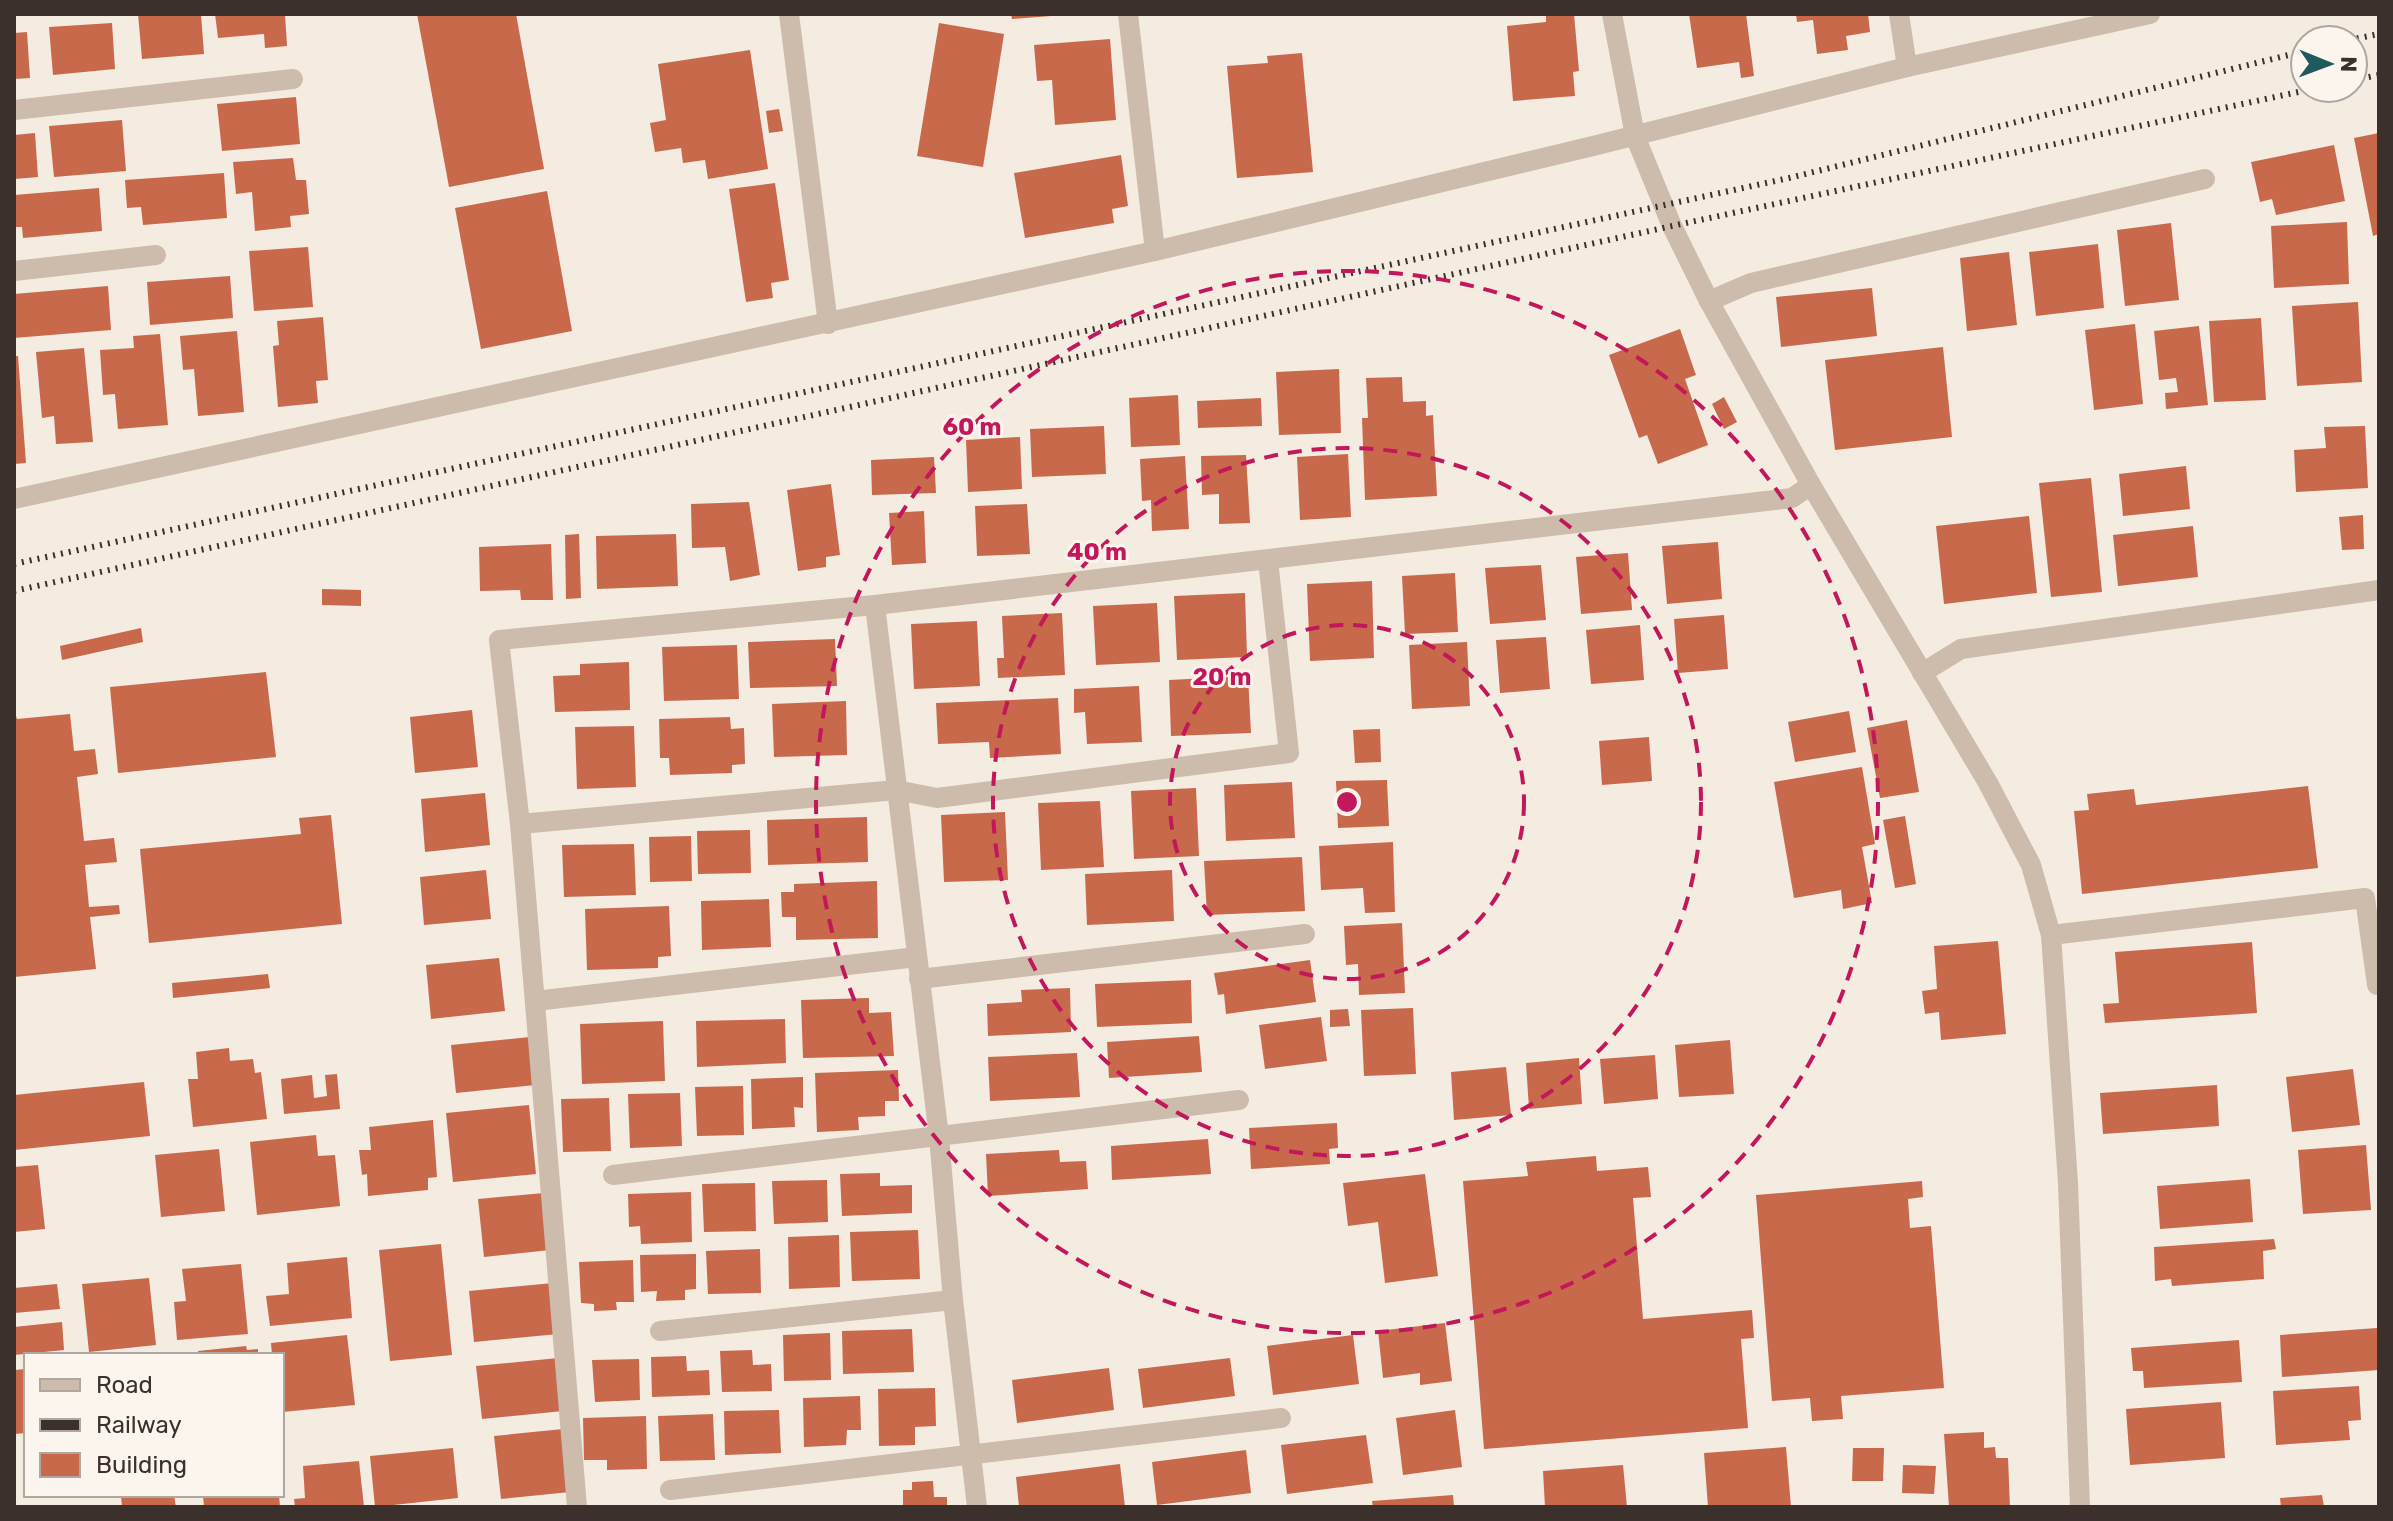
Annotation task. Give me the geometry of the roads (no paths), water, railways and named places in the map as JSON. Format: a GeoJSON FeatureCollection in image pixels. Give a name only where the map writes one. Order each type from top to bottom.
{"type":"FeatureCollection","features":[{"type":"Feature","properties":{"kind":"street"},"geometry":{"type":"LineString","coordinates":[[789,14],[828,324]]}},
{"type":"Feature","properties":{"kind":"street"},"geometry":{"type":"LineString","coordinates":[[1128,14],[1155,251]]}},
{"type":"Feature","properties":{"kind":"street"},"geometry":{"type":"LineString","coordinates":[[1612,14],[1635,136],[1672,226],[1709,301],[1811,485],[1988,783],[2031,865],[2051,935],[2068,1183],[2080,1507]]}},
{"type":"Feature","properties":{"kind":"street"},"geometry":{"type":"LineString","coordinates":[[1899,14],[1907,67]]}},
{"type":"Feature","properties":{"kind":"street"},"geometry":{"type":"LineString","coordinates":[[14,499],[1155,251],[1907,67],[2150,14]]}},
{"type":"Feature","properties":{"kind":"street"},"geometry":{"type":"LineString","coordinates":[[14,110],[293,79]]}},
{"type":"Feature","properties":{"kind":"street"},"geometry":{"type":"LineString","coordinates":[[1709,301],[1751,283],[2205,179]]}},
{"type":"Feature","properties":{"kind":"street"},"geometry":{"type":"LineString","coordinates":[[14,271],[156,255]]}},
{"type":"Feature","properties":{"kind":"street"},"geometry":{"type":"LineString","coordinates":[[577,1507],[520,824],[499,640],[875,605],[1268,560],[1792,498],[1811,485]]}},
{"type":"Feature","properties":{"kind":"street"},"geometry":{"type":"LineString","coordinates":[[520,824],[896,790],[937,798],[1289,753],[1268,560]]}},
{"type":"Feature","properties":{"kind":"street"},"geometry":{"type":"LineString","coordinates":[[1922,673],[1961,649],[2379,590]]}},
{"type":"Feature","properties":{"kind":"street"},"geometry":{"type":"LineString","coordinates":[[875,605],[939,1137],[953,1300],[977,1507]]}},
{"type":"Feature","properties":{"kind":"street"},"geometry":{"type":"LineString","coordinates":[[2051,935],[2365,898],[2377,985]]}},
{"type":"Feature","properties":{"kind":"street"},"geometry":{"type":"LineString","coordinates":[[919,979],[1305,934]]}},
{"type":"Feature","properties":{"kind":"street"},"geometry":{"type":"LineString","coordinates":[[535,1001],[917,957]]}},
{"type":"Feature","properties":{"kind":"street"},"geometry":{"type":"LineString","coordinates":[[613,1175],[1239,1100]]}},
{"type":"Feature","properties":{"kind":"street"},"geometry":{"type":"LineString","coordinates":[[660,1331],[953,1300]]}},
{"type":"Feature","properties":{"kind":"street"},"geometry":{"type":"LineString","coordinates":[[670,1490],[1281,1418]]}},
{"type":"Feature","properties":{"kind":"railway"},"geometry":{"type":"LineString","coordinates":[[2369,36],[2379,34]]}},
{"type":"Feature","properties":{"kind":"railway"},"geometry":{"type":"LineString","coordinates":[[14,564],[1789,178],[2289,55]]}},
{"type":"Feature","properties":{"kind":"railway"},"geometry":{"type":"LineString","coordinates":[[2369,77],[2379,75]]}},
{"type":"Feature","properties":{"kind":"railway"},"geometry":{"type":"LineString","coordinates":[[14,591],[1672,226],[2289,94]]}}]}
